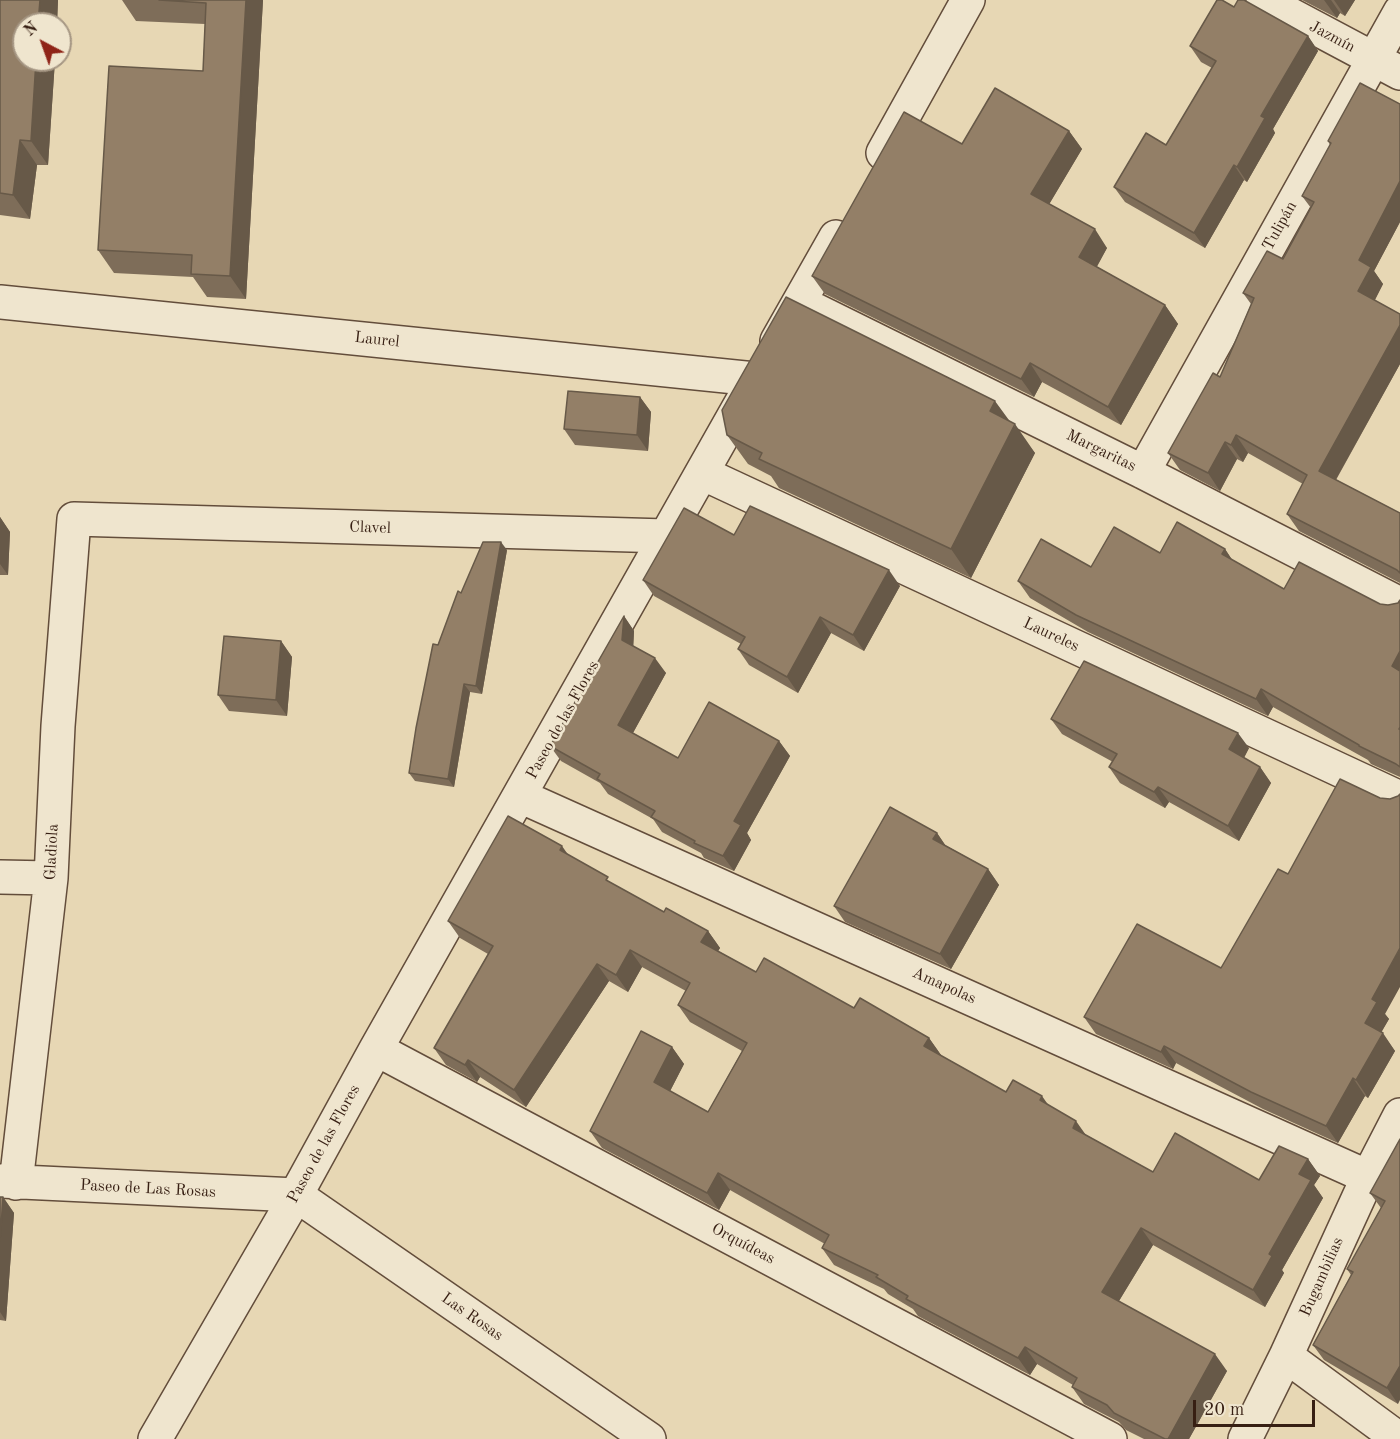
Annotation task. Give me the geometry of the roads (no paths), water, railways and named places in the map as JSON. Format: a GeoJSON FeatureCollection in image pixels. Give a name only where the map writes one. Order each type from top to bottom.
{"type":"FeatureCollection","features":[{"type":"Feature","properties":{"kind":"street"},"geometry":{"type":"LineString","coordinates":[[869,177],[968,0]]}},
{"type":"Feature","properties":{"kind":"street","name":"Jazmín"},"geometry":{"type":"LineString","coordinates":[[1263,0],[1387,66]]}},
{"type":"Feature","properties":{"kind":"street","name":"Tulipán"},"geometry":{"type":"LineString","coordinates":[[1143,472],[1387,66],[1400,12]]}},
{"type":"Feature","properties":{"kind":"street","name":"Paseo de las Flores"},"geometry":{"type":"LineString","coordinates":[[155,1439],[296,1195],[376,1049],[852,208]]}},
{"type":"Feature","properties":{"kind":"street","name":"Laurel"},"geometry":{"type":"LineString","coordinates":[[0,302],[755,379]]}},
{"type":"Feature","properties":{"kind":"street","name":"Margaritas"},"geometry":{"type":"LineString","coordinates":[[799,302],[1143,472],[1400,604]]}},
{"type":"Feature","properties":{"kind":"street","name":"Laureles"},"geometry":{"type":"LineString","coordinates":[[702,473],[1400,798]]}},
{"type":"Feature","properties":{"kind":"street","name":"Clavel"},"geometry":{"type":"LineString","coordinates":[[74,519],[666,536]]}},
{"type":"Feature","properties":{"kind":"street","name":"Gladiola"},"geometry":{"type":"LineString","coordinates":[[8,1182],[51,878],[58,726],[74,519]]}},
{"type":"Feature","properties":{"kind":"street","name":"Amapolas"},"geometry":{"type":"LineString","coordinates":[[520,796],[1368,1177]]}},
{"type":"Feature","properties":{"kind":"street"},"geometry":{"type":"LineString","coordinates":[[0,878],[51,878]]}},
{"type":"Feature","properties":{"kind":"street","name":"Orquídeas"},"geometry":{"type":"LineString","coordinates":[[376,1049],[1110,1439]]}},
{"type":"Feature","properties":{"kind":"street","name":"Bugambilias"},"geometry":{"type":"LineString","coordinates":[[1245,1439],[1286,1356],[1368,1177],[1400,1115]]}},
{"type":"Feature","properties":{"kind":"street","name":"Paseo de Las Rosas"},"geometry":{"type":"LineString","coordinates":[[8,1182],[296,1195]]}},
{"type":"Feature","properties":{"kind":"street","name":"Las Rosas"},"geometry":{"type":"LineString","coordinates":[[296,1195],[648,1439]]}},
{"type":"Feature","properties":{"kind":"street"},"geometry":{"type":"LineString","coordinates":[[1286,1356],[1399,1439]]}}]}
